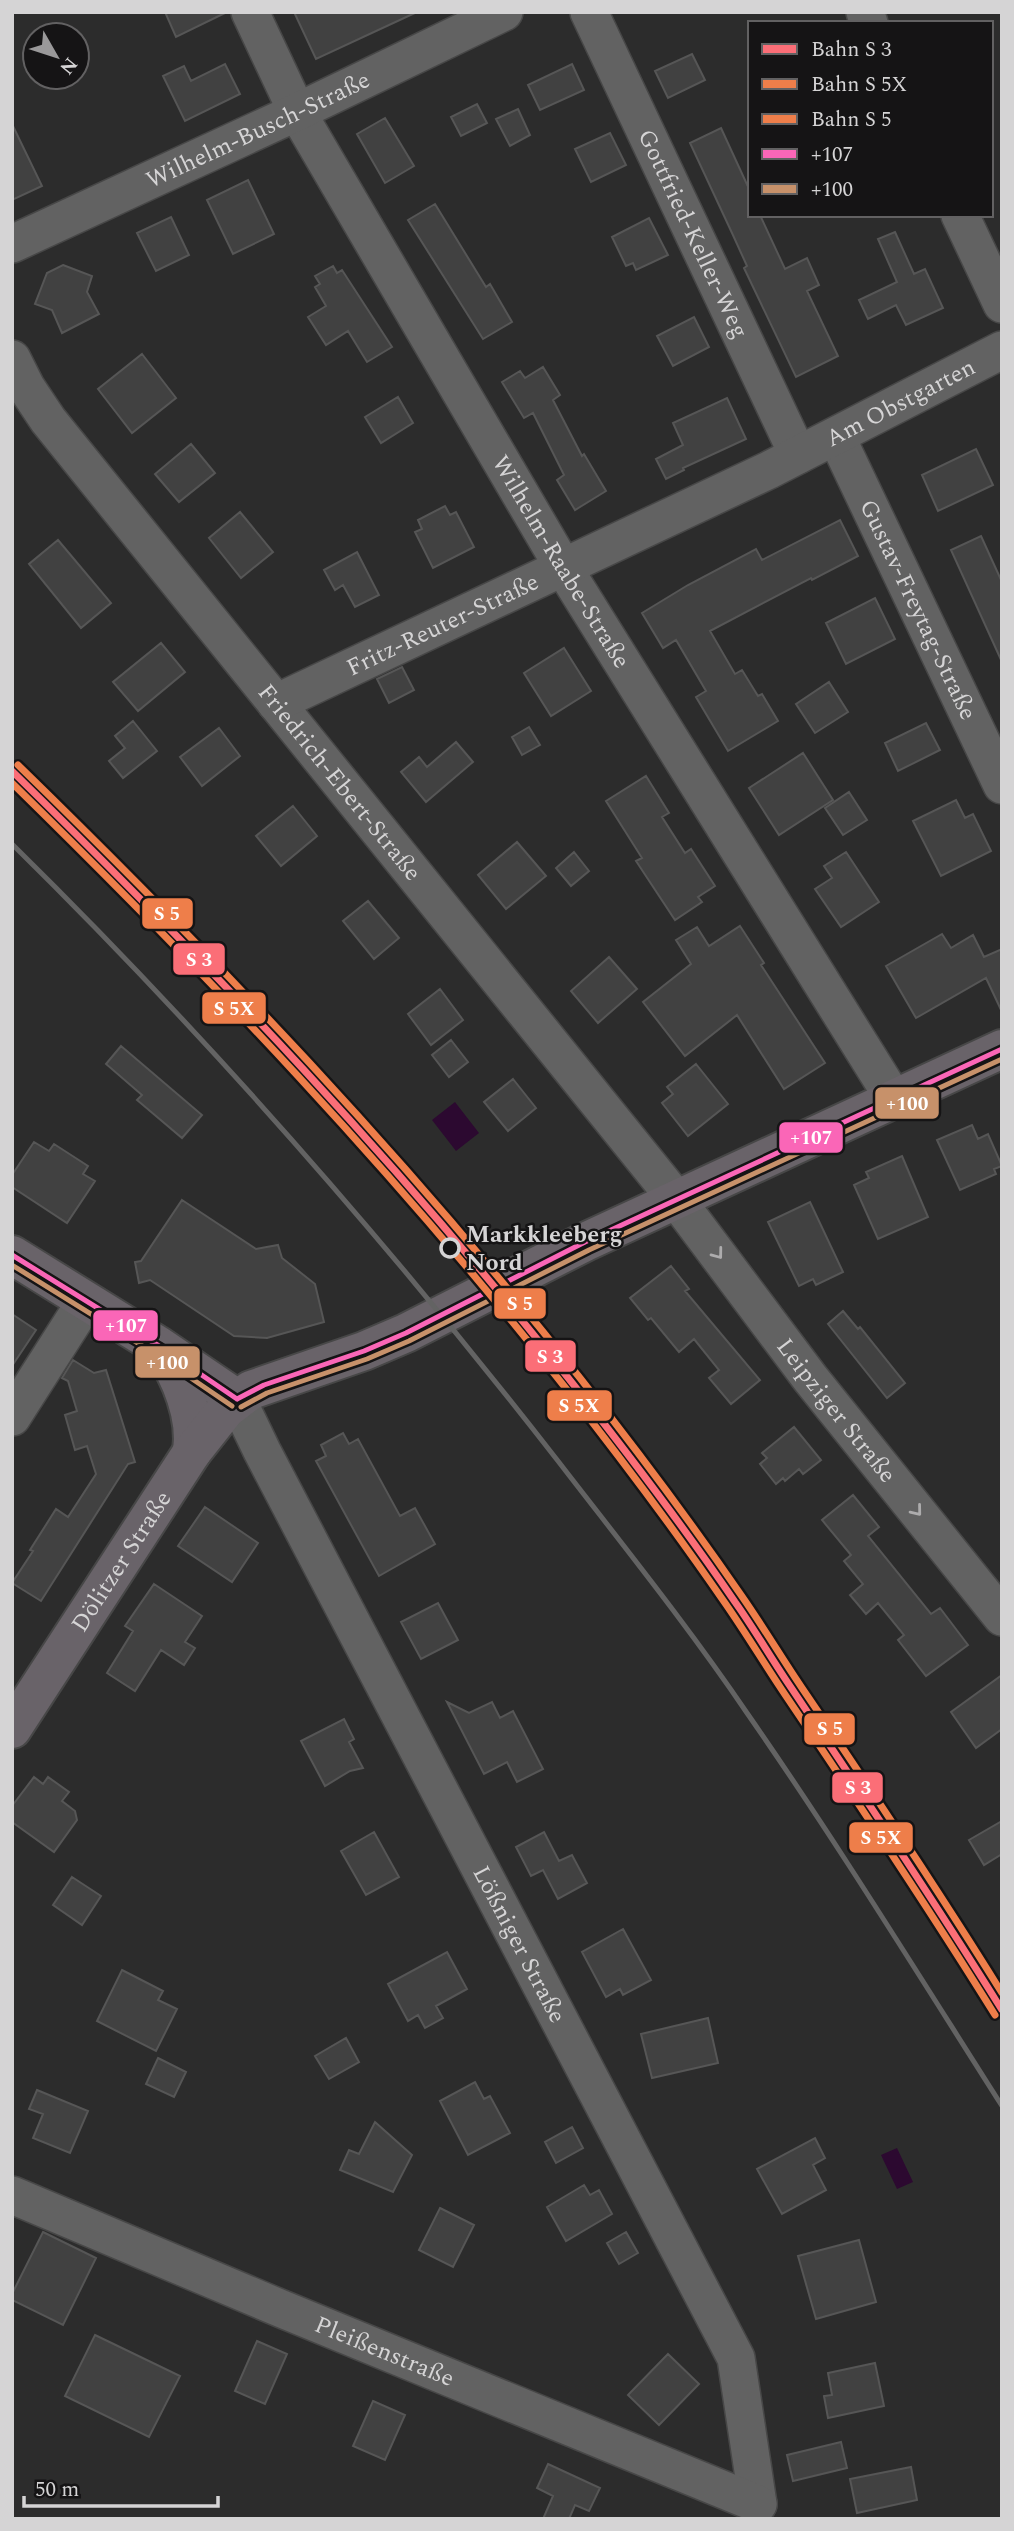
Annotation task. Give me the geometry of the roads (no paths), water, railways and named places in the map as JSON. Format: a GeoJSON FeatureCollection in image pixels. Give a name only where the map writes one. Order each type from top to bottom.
{"type":"FeatureCollection","features":[{"type":"Feature","properties":{"kind":"main road"},"geometry":{"type":"LineString","coordinates":[[12,1255],[159,1346],[237,1399],[264,1385],[395,1339],[574,1247],[1002,1049]]}},
{"type":"Feature","properties":{"kind":"main road"},"geometry":{"type":"LineString","coordinates":[[159,1346],[174,1369],[183,1393],[193,1435],[192,1452]]}},
{"type":"Feature","properties":{"kind":"main road","name":"Dölitzer Straße"},"geometry":{"type":"LineString","coordinates":[[12,1729],[192,1452],[237,1399]]}},
{"type":"Feature","properties":{"kind":"street","name":"Wilhelm-Raabe-Straße"},"geometry":{"type":"LineString","coordinates":[[250,12],[297,112],[563,567],[894,1099]]}},
{"type":"Feature","properties":{"kind":"street","name":"Wilhelm-Busch-Straße"},"geometry":{"type":"LineString","coordinates":[[12,244],[297,112],[504,12]]}},
{"type":"Feature","properties":{"kind":"street","name":"Gottfried-Keller-Weg"},"geometry":{"type":"LineString","coordinates":[[589,12],[798,455]]}},
{"type":"Feature","properties":{"kind":"street"},"geometry":{"type":"LineString","coordinates":[[961,217],[1002,303]]}},
{"type":"Feature","properties":{"kind":"street","name":"Am Obstgarten"},"geometry":{"type":"LineString","coordinates":[[798,455],[1002,350]]}},
{"type":"Feature","properties":{"kind":"street","name":"Friedrich-Ebert-Straße"},"geometry":{"type":"LineString","coordinates":[[12,359],[26,387],[48,420],[676,1199]]}},
{"type":"Feature","properties":{"kind":"street","name":"Gustav-Freytag-Straße"},"geometry":{"type":"LineString","coordinates":[[836,436],[1002,785]]}},
{"type":"Feature","properties":{"kind":"street","name":"Fritz-Reuter-Straße"},"geometry":{"type":"LineString","coordinates":[[276,703],[798,455]]}},
{"type":"Feature","properties":{"kind":"street","name":"Leipziger Straße"},"geometry":{"type":"LineString","coordinates":[[676,1199],[810,1378],[1002,1617]]}},
{"type":"Feature","properties":{"kind":"street"},"geometry":{"type":"LineString","coordinates":[[12,1417],[86,1301]]}},
{"type":"Feature","properties":{"kind":"street","name":"Lößniger Straße"},"geometry":{"type":"LineString","coordinates":[[237,1399],[261,1451],[736,2358],[758,2504]]}},
{"type":"Feature","properties":{"kind":"street","name":"Pleißenstraße"},"geometry":{"type":"LineString","coordinates":[[12,2195],[758,2504]]}},
{"type":"Feature","properties":{"kind":"railway"},"geometry":{"type":"LineString","coordinates":[[12,844],[156,991],[295,1144],[429,1300],[558,1461],[725,1681],[845,1859],[1002,2106]]}},
{"type":"Feature","properties":{"kind":"place","name":"Markkleeberg Nord"},"geometry":{"type":"Point","coordinates":[450,1248]}}]}
